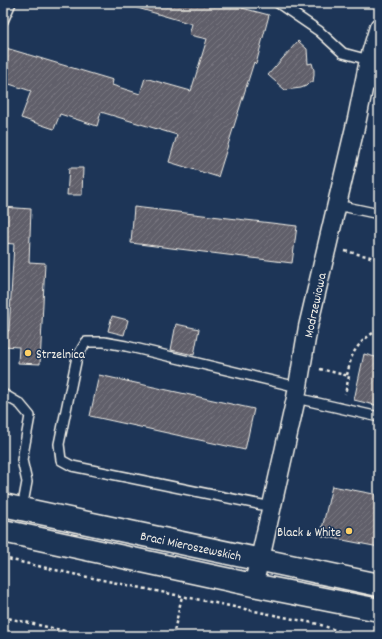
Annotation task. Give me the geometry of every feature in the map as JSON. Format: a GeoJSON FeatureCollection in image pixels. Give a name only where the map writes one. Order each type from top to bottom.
{"type":"FeatureCollection","features":[{"type":"Feature","properties":{"kind":"main road","name":"Braci Mieroszewskich"},"geometry":{"type":"LineString","coordinates":[[12,507],[379,585]]}},
{"type":"Feature","properties":{"kind":"main road","name":"Braci Mieroszewskich"},"geometry":{"type":"LineString","coordinates":[[3,531],[253,585],[379,610]]}},
{"type":"Feature","properties":{"kind":"street","name":"Modrzewiowa"},"geometry":{"type":"LineString","coordinates":[[253,585],[260,560],[297,393],[308,327],[357,119],[371,85],[369,60],[379,27]]}},
{"type":"Feature","properties":{"kind":"lane"},"geometry":{"type":"LineString","coordinates":[[3,21],[11,3]]}},
{"type":"Feature","properties":{"kind":"lane"},"geometry":{"type":"LineString","coordinates":[[278,3],[318,31],[343,53],[369,60]]}},
{"type":"Feature","properties":{"kind":"lane"},"geometry":{"type":"LineString","coordinates":[[337,205],[379,214]]}},
{"type":"Feature","properties":{"kind":"lane"},"geometry":{"type":"LineString","coordinates":[[272,507],[72,466],[61,460],[59,444],[77,356],[86,342],[104,342],[126,346],[297,393],[342,409],[379,417]]}},
{"type":"Feature","properties":{"kind":"lane"},"geometry":{"type":"LineString","coordinates":[[3,394],[20,404],[30,416],[22,460],[27,482],[12,507]]}},
{"type":"Feature","properties":{"kind":"path"},"geometry":{"type":"LineString","coordinates":[[327,247],[379,259]]}},
{"type":"Feature","properties":{"kind":"path"},"geometry":{"type":"LineString","coordinates":[[342,409],[349,376],[347,375],[353,353],[371,334],[379,330]]}},
{"type":"Feature","properties":{"kind":"path"},"geometry":{"type":"LineString","coordinates":[[302,365],[347,375]]}},
{"type":"Feature","properties":{"kind":"path"},"geometry":{"type":"LineString","coordinates":[[3,558],[73,574],[318,624],[353,636]]}},
{"type":"Feature","properties":{"kind":"path"},"geometry":{"type":"LineString","coordinates":[[173,636],[182,596]]}},
{"type":"Feature","properties":{"kind":"path"},"geometry":{"type":"LineString","coordinates":[[3,617],[87,636]]}},
{"type":"Feature","properties":{"kind":"building"},"geometry":{"type":"Polygon","coordinates":[[[135,3],[242,3],[242,8],[269,15],[256,64],[254,62],[218,177],[169,162],[177,135],[101,112],[97,126],[60,114],[54,129],[21,118],[31,91],[3,82],[3,59],[6,48],[113,80],[112,85],[140,94],[145,78],[191,91],[207,39],[189,35],[192,24],[134,7],[135,3]]]}},
{"type":"Feature","properties":{"kind":"building"},"geometry":{"type":"Polygon","coordinates":[[[298,41],[307,49],[308,64],[312,63],[314,70],[313,82],[310,82],[301,88],[285,90],[268,75],[298,41]]]}},
{"type":"Feature","properties":{"kind":"building"},"geometry":{"type":"Polygon","coordinates":[[[69,168],[83,168],[82,195],[67,195],[69,168]]]}},
{"type":"Feature","properties":{"kind":"building"},"geometry":{"type":"Polygon","coordinates":[[[3,207],[31,209],[29,262],[45,263],[40,364],[18,363],[19,347],[3,346],[4,330],[9,331],[14,244],[3,243],[3,207]]]}},
{"type":"Feature","properties":{"kind":"building"},"geometry":{"type":"Polygon","coordinates":[[[134,207],[297,226],[292,263],[131,243],[134,207]]]}},
{"type":"Feature","properties":{"kind":"building"},"geometry":{"type":"Polygon","coordinates":[[[112,316],[128,320],[124,335],[108,331],[112,316]]]}},
{"type":"Feature","properties":{"kind":"building"},"geometry":{"type":"Polygon","coordinates":[[[176,324],[199,329],[194,355],[171,350],[176,324]]]}},
{"type":"Feature","properties":{"kind":"building"},"geometry":{"type":"Polygon","coordinates":[[[364,354],[379,358],[379,406],[354,400],[364,354]]]}},
{"type":"Feature","properties":{"kind":"building"},"geometry":{"type":"Polygon","coordinates":[[[99,375],[254,409],[245,450],[90,416],[99,375]]]}},
{"type":"Feature","properties":{"kind":"building"},"geometry":{"type":"Polygon","coordinates":[[[332,486],[379,495],[379,547],[322,536],[321,533],[332,486]]]}},
{"type":"Feature","properties":{"kind":"place","name":"Strzelnica"},"geometry":{"type":"Point","coordinates":[28,353]}},
{"type":"Feature","properties":{"kind":"place","name":"Black & White"},"geometry":{"type":"Point","coordinates":[349,531]}}]}
